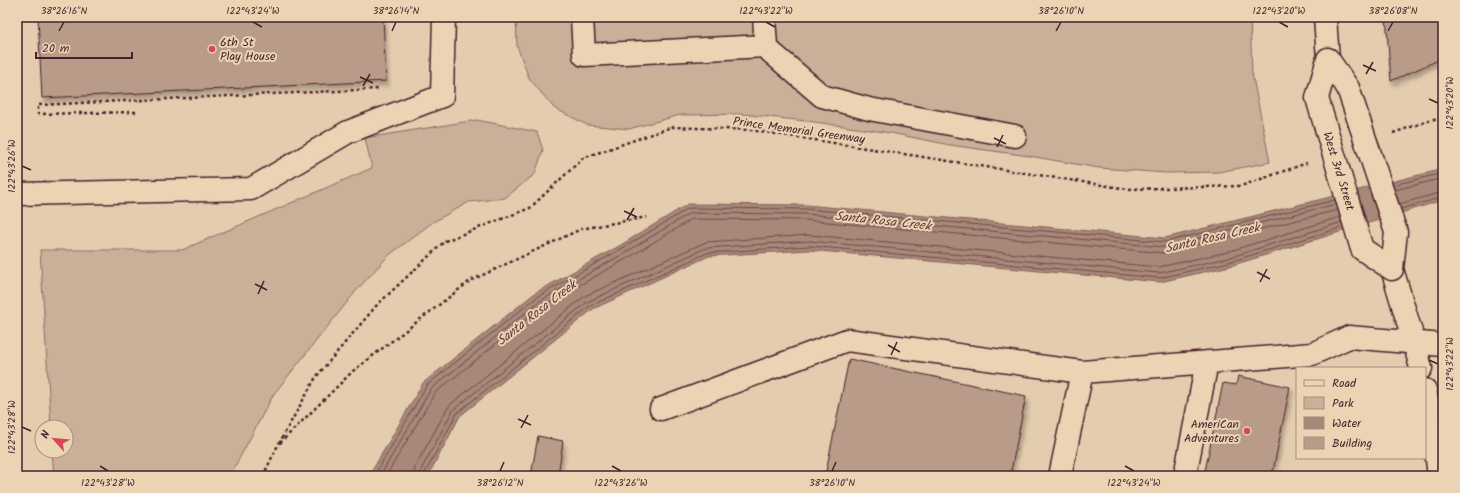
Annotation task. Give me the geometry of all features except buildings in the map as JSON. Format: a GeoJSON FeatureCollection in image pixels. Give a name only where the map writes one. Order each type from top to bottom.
{"type":"FeatureCollection","features":[{"type":"Feature","properties":{"kind":"main road"},"geometry":{"type":"LineString","coordinates":[[17,194],[251,189],[348,132],[442,96],[444,17]]}},
{"type":"Feature","properties":{"kind":"main road"},"geometry":{"type":"LineString","coordinates":[[582,17],[584,55],[764,46],[822,96],[869,109],[1015,136]]}},
{"type":"Feature","properties":{"kind":"main road"},"geometry":{"type":"LineString","coordinates":[[764,17],[766,46],[764,46]]}},
{"type":"Feature","properties":{"kind":"main road","name":"West 3rd Street"},"geometry":{"type":"LineString","coordinates":[[1325,17],[1328,59],[1316,98],[1362,249],[1392,269]]}},
{"type":"Feature","properties":{"kind":"main road"},"geometry":{"type":"LineString","coordinates":[[1328,59],[1348,88],[1396,232],[1392,269],[1414,342],[1420,367]]}},
{"type":"Feature","properties":{"kind":"main road"},"geometry":{"type":"LineString","coordinates":[[662,409],[847,340],[1082,372],[1312,354],[1349,337],[1443,345]]}},
{"type":"Feature","properties":{"kind":"main road"},"geometry":{"type":"LineString","coordinates":[[1185,476],[1207,362]]}},
{"type":"Feature","properties":{"kind":"main road"},"geometry":{"type":"LineString","coordinates":[[1060,476],[1082,372]]}},
{"type":"Feature","properties":{"kind":"main road"},"geometry":{"type":"LineString","coordinates":[[1426,396],[1439,476]]}},
{"type":"Feature","properties":{"kind":"path"},"geometry":{"type":"LineString","coordinates":[[136,112],[38,114],[38,105],[382,89],[394,115]]}},
{"type":"Feature","properties":{"kind":"path"},"geometry":{"type":"LineString","coordinates":[[1391,134],[1443,116]]}},
{"type":"Feature","properties":{"kind":"path","name":"Prince Memorial Greenway"},"geometry":{"type":"LineString","coordinates":[[263,476],[278,445],[316,377],[376,306],[445,241],[530,208],[583,158],[672,127],[751,130],[1127,189],[1241,186],[1308,163]]}},
{"type":"Feature","properties":{"kind":"path"},"geometry":{"type":"LineString","coordinates":[[278,445],[353,371],[470,281],[581,229],[647,217]]}},
{"type":"Feature","properties":{"kind":"green space"},"geometry":{"type":"Polygon","coordinates":[[[516,17],[1250,17],[1252,73],[1270,162],[1219,172],[1166,173],[1099,168],[950,145],[891,133],[815,122],[742,114],[680,115],[629,129],[587,125],[554,108],[529,78],[517,46],[516,17]]]}},
{"type":"Feature","properties":{"kind":"green space"},"geometry":{"type":"Polygon","coordinates":[[[477,120],[537,132],[543,150],[535,174],[505,198],[469,202],[433,222],[389,255],[356,291],[273,395],[230,476],[54,476],[53,459],[74,459],[74,419],[51,419],[40,250],[182,250],[372,168],[365,138],[477,120]]]}},
{"type":"Feature","properties":{"kind":"water","name":"Santa Rosa Creek"},"geometry":{"type":"Polygon","coordinates":[[[1443,169],[1443,200],[1230,266],[1160,282],[809,250],[709,256],[593,309],[460,416],[428,476],[369,476],[423,383],[535,293],[619,246],[688,204],[806,205],[1165,238],[1443,169]]]}},
{"type":"Feature","properties":{"kind":"place","name":"6th St Play House"},"geometry":{"type":"Point","coordinates":[212,49]}},
{"type":"Feature","properties":{"kind":"place","name":"AmeriCan Adventures"},"geometry":{"type":"Point","coordinates":[1247,431]}}]}
